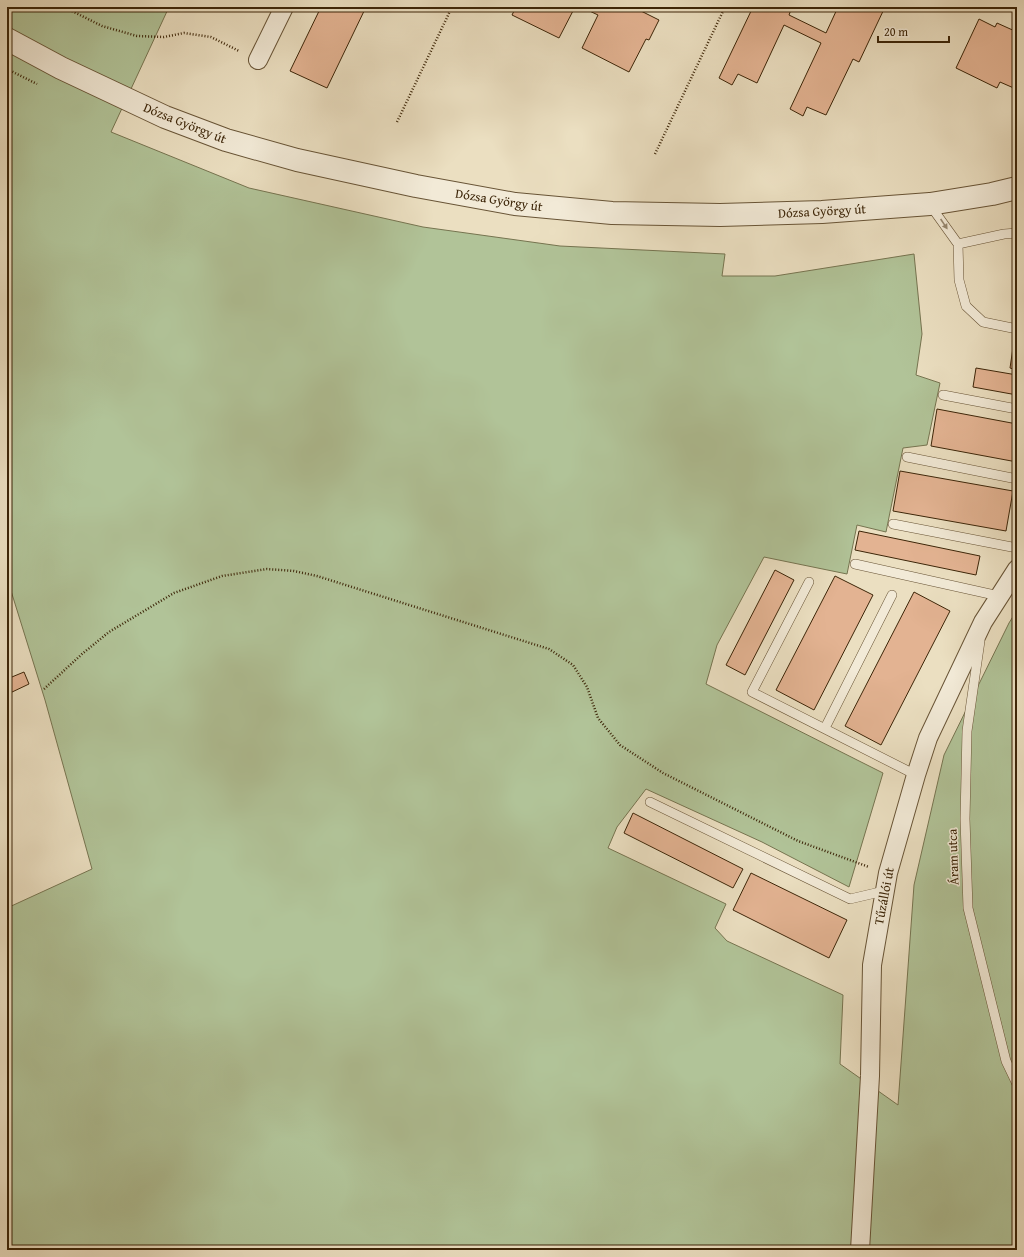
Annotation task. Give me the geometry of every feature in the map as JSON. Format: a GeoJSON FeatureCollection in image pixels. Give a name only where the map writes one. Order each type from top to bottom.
{"type":"FeatureCollection","features":[{"type":"Feature","properties":{"kind":"street"},"geometry":{"type":"LineString","coordinates":[[258,60],[284,7]]}},
{"type":"Feature","properties":{"kind":"street","name":"Dózsa György út"},"geometry":{"type":"LineString","coordinates":[[7,39],[61,68],[165,117],[226,140],[297,160],[416,186],[515,204],[612,213],[720,215],[822,212],[930,204],[992,194],[1017,188]]}},
{"type":"Feature","properties":{"kind":"street","name":"Tűzállói út"},"geometry":{"type":"LineString","coordinates":[[860,1250],[870,1076],[872,965],[888,873],[928,738],[983,622],[1017,569]]}},
{"type":"Feature","properties":{"kind":"lane"},"geometry":{"type":"LineString","coordinates":[[930,204],[958,244],[959,280],[966,306],[983,322],[1017,329]]}},
{"type":"Feature","properties":{"kind":"lane"},"geometry":{"type":"LineString","coordinates":[[958,244],[1004,234],[1017,233]]}},
{"type":"Feature","properties":{"kind":"lane"},"geometry":{"type":"LineString","coordinates":[[943,395],[1017,409]]}},
{"type":"Feature","properties":{"kind":"lane"},"geometry":{"type":"LineString","coordinates":[[907,457],[1017,479]]}},
{"type":"Feature","properties":{"kind":"lane"},"geometry":{"type":"LineString","coordinates":[[893,524],[1017,548]]}},
{"type":"Feature","properties":{"kind":"lane"},"geometry":{"type":"LineString","coordinates":[[855,564],[999,596]]}},
{"type":"Feature","properties":{"kind":"lane"},"geometry":{"type":"LineString","coordinates":[[809,582],[752,692],[916,775]]}},
{"type":"Feature","properties":{"kind":"lane"},"geometry":{"type":"LineString","coordinates":[[825,728],[892,595]]}},
{"type":"Feature","properties":{"kind":"lane","name":"Áram utca"},"geometry":{"type":"LineString","coordinates":[[983,622],[967,731],[965,820],[968,908],[1006,1061],[1017,1084]]}},
{"type":"Feature","properties":{"kind":"lane"},"geometry":{"type":"LineString","coordinates":[[650,802],[850,898],[884,891]]}},
{"type":"Feature","properties":{"kind":"path"},"geometry":{"type":"LineString","coordinates":[[64,7],[102,26],[136,36],[164,37],[184,33],[211,37],[258,60]]}},
{"type":"Feature","properties":{"kind":"path"},"geometry":{"type":"LineString","coordinates":[[397,122],[452,7]]}},
{"type":"Feature","properties":{"kind":"path"},"geometry":{"type":"LineString","coordinates":[[655,154],[725,7]]}},
{"type":"Feature","properties":{"kind":"path"},"geometry":{"type":"LineString","coordinates":[[44,689],[82,654],[109,632],[174,593],[222,576],[267,569],[294,571],[324,578],[549,649],[573,665],[587,687],[598,718],[620,745],[663,773],[798,841],[888,873]]}},
{"type":"Feature","properties":{"kind":"green space"},"geometry":{"type":"Polygon","coordinates":[[[7,7],[169,7],[111,132],[249,188],[423,227],[560,246],[725,254],[722,276],[775,276],[914,254],[922,334],[916,375],[940,383],[927,445],[903,448],[886,532],[857,525],[847,574],[764,557],[717,645],[706,684],[883,773],[849,887],[762,842],[646,789],[617,827],[608,848],[726,904],[715,928],[727,941],[843,995],[840,1064],[898,1105],[914,885],[944,755],[1009,623],[1017,610],[1017,1250],[7,1250],[7,908],[92,869],[45,700],[7,578],[7,7]]]}},
{"type":"Feature","properties":{"kind":"building"},"geometry":{"type":"Polygon","coordinates":[[[321,7],[366,7],[327,88],[290,71],[321,7]]]}},
{"type":"Feature","properties":{"kind":"building"},"geometry":{"type":"Polygon","coordinates":[[[516,7],[575,7],[559,38],[512,15],[516,7]]]}},
{"type":"Feature","properties":{"kind":"building"},"geometry":{"type":"Polygon","coordinates":[[[581,7],[633,7],[659,20],[649,40],[646,39],[629,72],[582,48],[598,15],[581,7]]]}},
{"type":"Feature","properties":{"kind":"building"},"geometry":{"type":"Polygon","coordinates":[[[753,7],[792,7],[789,15],[826,33],[838,7],[885,7],[859,62],[853,59],[826,115],[807,107],[803,116],[790,109],[821,43],[784,25],[757,83],[738,74],[732,85],[719,78],[753,7]]]}},
{"type":"Feature","properties":{"kind":"building"},"geometry":{"type":"Polygon","coordinates":[[[979,19],[995,27],[997,23],[1017,32],[1016,89],[1000,82],[997,88],[956,68],[979,19]]]}},
{"type":"Feature","properties":{"kind":"building"},"geometry":{"type":"Polygon","coordinates":[[[1014,341],[1017,341],[1017,370],[1010,368],[1014,341]]]}},
{"type":"Feature","properties":{"kind":"building"},"geometry":{"type":"Polygon","coordinates":[[[976,368],[1017,375],[1017,395],[973,387],[976,368]]]}},
{"type":"Feature","properties":{"kind":"building"},"geometry":{"type":"Polygon","coordinates":[[[937,409],[1017,424],[1017,462],[931,446],[937,409]]]}},
{"type":"Feature","properties":{"kind":"building"},"geometry":{"type":"Polygon","coordinates":[[[900,471],[1013,491],[1006,531],[893,511],[900,471]]]}},
{"type":"Feature","properties":{"kind":"building"},"geometry":{"type":"Polygon","coordinates":[[[859,531],[980,556],[976,575],[855,550],[859,531]]]}},
{"type":"Feature","properties":{"kind":"building"},"geometry":{"type":"Polygon","coordinates":[[[775,570],[794,580],[745,675],[726,665],[775,570]]]}},
{"type":"Feature","properties":{"kind":"building"},"geometry":{"type":"Polygon","coordinates":[[[835,576],[873,595],[814,710],[776,690],[835,576]]]}},
{"type":"Feature","properties":{"kind":"building"},"geometry":{"type":"Polygon","coordinates":[[[914,592],[950,611],[881,745],[845,726],[914,592]]]}},
{"type":"Feature","properties":{"kind":"building"},"geometry":{"type":"Polygon","coordinates":[[[24,672],[29,684],[10,693],[7,686],[7,679],[24,672]]]}},
{"type":"Feature","properties":{"kind":"building"},"geometry":{"type":"Polygon","coordinates":[[[633,813],[743,869],[733,888],[624,833],[633,813]]]}},
{"type":"Feature","properties":{"kind":"building"},"geometry":{"type":"Polygon","coordinates":[[[751,873],[847,920],[829,958],[733,910],[751,873]]]}}]}
